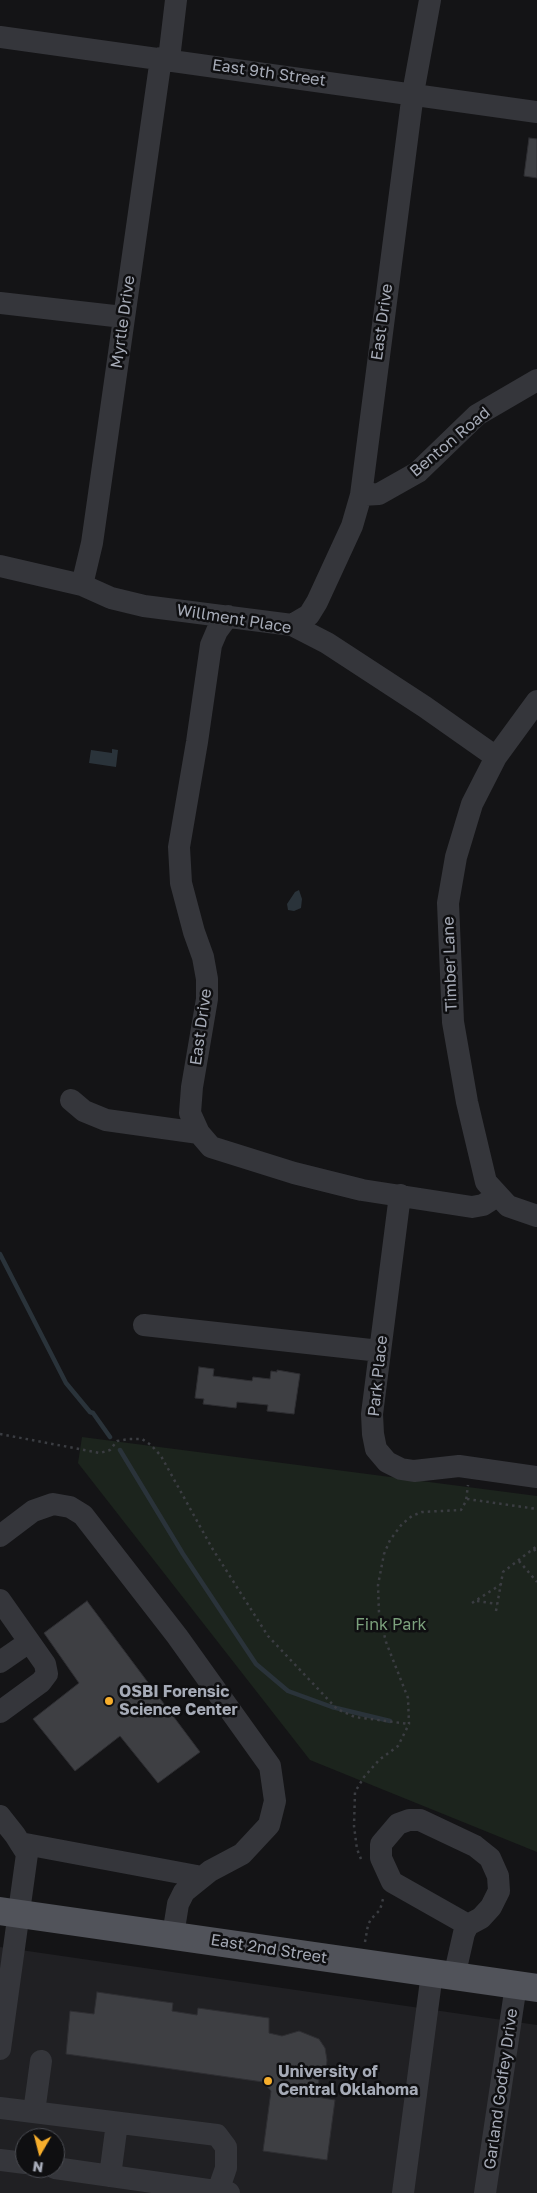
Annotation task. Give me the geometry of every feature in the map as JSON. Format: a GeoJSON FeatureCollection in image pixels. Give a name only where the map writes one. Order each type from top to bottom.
{"type":"FeatureCollection","features":[{"type":"Feature","properties":{"kind":"main road","name":"East 2nd Street"},"geometry":{"type":"LineString","coordinates":[[10,1912],[527,1987]]}},
{"type":"Feature","properties":{"kind":"street","name":"Myrtle Drive"},"geometry":{"type":"LineString","coordinates":[[82,585],[92,543],[123,317],[176,0]]}},
{"type":"Feature","properties":{"kind":"street","name":"East Drive"},"geometry":{"type":"LineString","coordinates":[[292,625],[309,615],[316,602],[352,526],[361,495],[413,93],[430,0]]}},
{"type":"Feature","properties":{"kind":"street","name":"East 9th Street"},"geometry":{"type":"LineString","coordinates":[[0,37],[413,93],[537,112]]}},
{"type":"Feature","properties":{"kind":"street"},"geometry":{"type":"LineString","coordinates":[[0,303],[123,317]]}},
{"type":"Feature","properties":{"kind":"street","name":"Benton Road"},"geometry":{"type":"LineString","coordinates":[[361,495],[379,494],[418,472],[476,415],[537,380]]}},
{"type":"Feature","properties":{"kind":"street","name":"Willment Place"},"geometry":{"type":"LineString","coordinates":[[0,566],[82,585],[111,598],[144,606],[292,625],[327,643],[425,707],[496,757]]}},
{"type":"Feature","properties":{"kind":"street","name":"East Drive"},"geometry":{"type":"LineString","coordinates":[[198,1133],[190,1113],[192,1087],[207,999],[208,979],[181,883],[179,847],[211,645],[216,631],[228,616]]}},
{"type":"Feature","properties":{"kind":"street","name":"Timber Lane"},"geometry":{"type":"LineString","coordinates":[[537,701],[496,757],[472,804],[456,857],[448,903],[453,1022],[467,1102],[486,1182],[508,1206],[537,1216]]}},
{"type":"Feature","properties":{"kind":"street"},"geometry":{"type":"LineString","coordinates":[[71,1100],[84,1111],[106,1120],[198,1133],[211,1147],[294,1173],[362,1190],[472,1207],[483,1205],[497,1196]]}},
{"type":"Feature","properties":{"kind":"street","name":"Park Place"},"geometry":{"type":"LineString","coordinates":[[400,1195],[372,1414],[376,1449],[387,1462],[401,1469],[414,1471],[459,1466],[537,1477]]}},
{"type":"Feature","properties":{"kind":"street"},"geometry":{"type":"LineString","coordinates":[[144,1324],[380,1351]]}},
{"type":"Feature","properties":{"kind":"street"},"geometry":{"type":"LineString","coordinates":[[0,1536],[33,1511],[53,1504],[70,1507],[84,1515],[177,1636],[270,1766],[276,1801],[269,1824],[242,1854],[210,1871],[184,1892],[178,1904],[173,1935]]}},
{"type":"Feature","properties":{"kind":"street"},"geometry":{"type":"LineString","coordinates":[[0,1600],[45,1664],[47,1674],[41,1682],[0,1712]]}},
{"type":"Feature","properties":{"kind":"street"},"geometry":{"type":"LineString","coordinates":[[0,1662],[29,1642]]}},
{"type":"Feature","properties":{"kind":"street"},"geometry":{"type":"LineString","coordinates":[[0,1816],[26,1854],[10,1912],[0,2049]]}},
{"type":"Feature","properties":{"kind":"street"},"geometry":{"type":"LineString","coordinates":[[403,2193],[443,1975],[468,1925],[481,1918],[491,1907],[499,1891],[498,1876],[490,1858],[475,1846],[420,1820],[409,1820],[398,1824],[381,1844],[381,1858],[392,1882],[468,1925]]}},
{"type":"Feature","properties":{"kind":"street"},"geometry":{"type":"LineString","coordinates":[[20,1843],[202,1877]]}},
{"type":"Feature","properties":{"kind":"street","name":"Garland Godfey Drive"},"geometry":{"type":"LineString","coordinates":[[486,2193],[527,1987]]}},
{"type":"Feature","properties":{"kind":"street"},"geometry":{"type":"LineString","coordinates":[[34,2112],[41,2061]]}},
{"type":"Feature","properties":{"kind":"street"},"geometry":{"type":"LineString","coordinates":[[0,2108],[217,2135],[226,2147],[224,2192],[182,2190],[65,2169]]}},
{"type":"Feature","properties":{"kind":"street"},"geometry":{"type":"LineString","coordinates":[[110,2176],[117,2122]]}},
{"type":"Feature","properties":{"kind":"street"},"geometry":{"type":"LineString","coordinates":[[0,2160],[15,2162]]}},
{"type":"Feature","properties":{"kind":"path"},"geometry":{"type":"LineString","coordinates":[[0,1434],[100,1453],[110,1450],[117,1442],[129,1439],[142,1439],[151,1445],[161,1456],[212,1548],[268,1636],[337,1709],[356,1717],[409,1724]]}},
{"type":"Feature","properties":{"kind":"path"},"geometry":{"type":"LineString","coordinates":[[361,1860],[354,1826],[355,1792],[364,1777],[379,1760],[398,1746],[409,1724],[408,1698],[386,1642],[379,1612],[378,1584],[384,1554],[390,1540],[402,1524],[412,1516],[436,1510],[461,1510],[466,1499],[471,1468]]}},
{"type":"Feature","properties":{"kind":"path"},"geometry":{"type":"LineString","coordinates":[[466,1499],[537,1509]]}},
{"type":"Feature","properties":{"kind":"path"},"geometry":{"type":"LineString","coordinates":[[496,1612],[503,1572],[537,1546]]}},
{"type":"Feature","properties":{"kind":"path"},"geometry":{"type":"LineString","coordinates":[[534,1549],[537,1554]]}},
{"type":"Feature","properties":{"kind":"path"},"geometry":{"type":"LineString","coordinates":[[518,1561],[537,1582]]}},
{"type":"Feature","properties":{"kind":"path"},"geometry":{"type":"LineString","coordinates":[[497,1604],[474,1602],[500,1585]]}},
{"type":"Feature","properties":{"kind":"path"},"geometry":{"type":"LineString","coordinates":[[363,1964],[368,1925],[383,1905],[382,1895]]}},
{"type":"Feature","properties":{"kind":"shaded area"},"geometry":{"type":"Polygon","coordinates":[[[112,749],[118,750],[116,767],[89,763],[91,750],[112,753],[112,749]]]}},
{"type":"Feature","properties":{"kind":"shaded area"},"geometry":{"type":"Polygon","coordinates":[[[299,890],[302,899],[301,908],[294,911],[288,910],[287,904],[295,892],[299,890]]]}},
{"type":"Feature","properties":{"kind":"shaded area","name":"University of Central Oklahoma"},"geometry":{"type":"Polygon","coordinates":[[[0,1947],[537,2025],[537,2193],[0,2193],[0,1947]]]}},
{"type":"Feature","properties":{"kind":"green space","name":"Fink Park"},"geometry":{"type":"Polygon","coordinates":[[[82,1437],[537,1496],[537,1852],[310,1760],[78,1463],[82,1437]]]}},
{"type":"Feature","properties":{"kind":"building"},"geometry":{"type":"Polygon","coordinates":[[[529,138],[537,139],[537,178],[524,176],[529,138]]]}},
{"type":"Feature","properties":{"kind":"building"},"geometry":{"type":"Polygon","coordinates":[[[199,1367],[214,1369],[213,1376],[252,1381],[253,1377],[270,1379],[271,1371],[277,1372],[277,1370],[300,1374],[294,1414],[267,1411],[268,1405],[237,1402],[236,1408],[203,1404],[204,1399],[195,1398],[199,1367]]]}},
{"type":"Feature","properties":{"kind":"building","name":"OSBI Forensic Science Center"},"geometry":{"type":"Polygon","coordinates":[[[87,1601],[200,1752],[158,1783],[120,1736],[75,1771],[33,1719],[79,1683],[44,1633],[87,1601]]]}},
{"type":"Feature","properties":{"kind":"building"},"geometry":{"type":"Polygon","coordinates":[[[97,1992],[173,2003],[172,2011],[197,2015],[198,2008],[269,2018],[269,2033],[282,2036],[299,2031],[319,2039],[325,2048],[327,2060],[326,2071],[319,2079],[317,2097],[335,2100],[327,2160],[263,2151],[271,2091],[263,2082],[66,2054],[70,2011],[94,2014],[97,1992]]]}},
{"type":"Feature","properties":{"kind":"waterway"},"geometry":{"type":"LineString","coordinates":[[0,1254],[66,1383],[90,1412],[93,1413],[110,1437]]}},
{"type":"Feature","properties":{"kind":"waterway"},"geometry":{"type":"LineString","coordinates":[[120,1450],[183,1554],[256,1664],[288,1691],[332,1707],[390,1721]]}},
{"type":"Feature","properties":{"kind":"place","name":"OSBI Forensic Science Center"},"geometry":{"type":"Point","coordinates":[109,1701]}},
{"type":"Feature","properties":{"kind":"place","name":"University of Central Oklahoma"},"geometry":{"type":"Point","coordinates":[268,2081]}}]}
